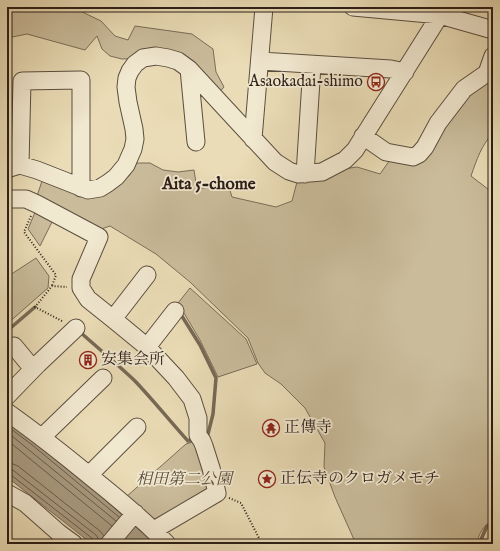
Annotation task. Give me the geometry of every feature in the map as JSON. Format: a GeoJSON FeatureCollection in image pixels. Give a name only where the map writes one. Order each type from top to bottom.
{"type":"FeatureCollection","features":[{"type":"Feature","properties":{"kind":"street"},"geometry":{"type":"LineString","coordinates":[[253,139],[264,7]]}},
{"type":"Feature","properties":{"kind":"street"},"geometry":{"type":"LineString","coordinates":[[353,7],[441,11],[493,30]]}},
{"type":"Feature","properties":{"kind":"street"},"geometry":{"type":"LineString","coordinates":[[81,188],[81,80],[22,81],[13,167],[37,170],[81,188],[88,190],[100,188],[108,184],[116,177],[130,158],[134,139],[126,86],[127,78],[135,64],[143,58],[156,56],[178,61],[189,69],[275,162],[298,174],[322,172],[345,160],[355,150],[405,72],[441,11]]}},
{"type":"Feature","properties":{"kind":"street"},"geometry":{"type":"LineString","coordinates":[[363,136],[386,152],[414,157],[419,154],[425,147],[438,123],[464,89],[487,73],[493,56]]}},
{"type":"Feature","properties":{"kind":"street"},"geometry":{"type":"LineString","coordinates":[[260,61],[405,72]]}},
{"type":"Feature","properties":{"kind":"street"},"geometry":{"type":"LineString","coordinates":[[305,174],[312,65]]}},
{"type":"Feature","properties":{"kind":"street"},"geometry":{"type":"LineString","coordinates":[[189,69],[196,142]]}},
{"type":"Feature","properties":{"kind":"street"},"geometry":{"type":"LineString","coordinates":[[7,199],[26,199],[99,237],[81,279],[81,288],[88,299],[147,347],[176,378],[192,399],[198,418],[198,435],[204,446],[217,493],[154,530]]}},
{"type":"Feature","properties":{"kind":"street"},"geometry":{"type":"LineString","coordinates":[[113,318],[147,275]]}},
{"type":"Feature","properties":{"kind":"street"},"geometry":{"type":"LineString","coordinates":[[147,347],[175,311]]}},
{"type":"Feature","properties":{"kind":"street"},"geometry":{"type":"LineString","coordinates":[[7,396],[76,328]]}},
{"type":"Feature","properties":{"kind":"street"},"geometry":{"type":"LineString","coordinates":[[14,346],[33,369]]}},
{"type":"Feature","properties":{"kind":"street"},"geometry":{"type":"LineString","coordinates":[[42,437],[103,378]]}},
{"type":"Feature","properties":{"kind":"street"},"geometry":{"type":"LineString","coordinates":[[7,412],[42,437],[89,475],[135,513],[168,544]]}},
{"type":"Feature","properties":{"kind":"street"},"geometry":{"type":"LineString","coordinates":[[89,475],[137,427]]}},
{"type":"Feature","properties":{"kind":"street"},"geometry":{"type":"LineString","coordinates":[[7,493],[25,503],[74,544]]}},
{"type":"Feature","properties":{"kind":"street"},"geometry":{"type":"LineString","coordinates":[[110,544],[135,513]]}},
{"type":"Feature","properties":{"kind":"street"},"geometry":{"type":"LineString","coordinates":[[58,532],[83,544]]}},
{"type":"Feature","properties":{"kind":"path"},"geometry":{"type":"LineString","coordinates":[[37,204],[24,232],[56,275],[52,286],[35,307],[76,328]]}},
{"type":"Feature","properties":{"kind":"path"},"geometry":{"type":"LineString","coordinates":[[52,286],[81,288]]}},
{"type":"Feature","properties":{"kind":"path"},"geometry":{"type":"LineString","coordinates":[[217,493],[241,503],[262,544]]}},
{"type":"Feature","properties":{"kind":"green space"},"geometry":{"type":"Polygon","coordinates":[[[7,7],[72,7],[101,21],[115,36],[128,40],[135,26],[192,34],[213,49],[216,72],[224,87],[217,95],[180,57],[122,59],[110,56],[102,49],[97,36],[85,50],[27,34],[7,38],[7,7]]]}},
{"type":"Feature","properties":{"kind":"green space"},"geometry":{"type":"Polygon","coordinates":[[[493,82],[493,133],[482,148],[471,176],[493,193],[493,521],[484,527],[476,544],[356,544],[335,497],[324,467],[325,443],[305,408],[281,384],[265,373],[258,363],[248,338],[190,282],[156,254],[110,226],[96,231],[36,199],[43,178],[112,188],[129,176],[137,163],[150,163],[163,170],[178,172],[194,170],[197,189],[228,184],[232,197],[276,207],[292,201],[297,182],[343,169],[357,167],[380,174],[392,157],[418,159],[478,85],[493,82]]]}},
{"type":"Feature","properties":{"kind":"green space"},"geometry":{"type":"Polygon","coordinates":[[[36,210],[53,220],[40,246],[28,229],[36,210]]]}},
{"type":"Feature","properties":{"kind":"green space"},"geometry":{"type":"Polygon","coordinates":[[[36,258],[49,276],[48,288],[7,324],[7,277],[36,258]]]}},
{"type":"Feature","properties":{"kind":"green space"},"geometry":{"type":"Polygon","coordinates":[[[190,288],[246,339],[257,364],[218,377],[200,340],[178,303],[190,288]]]}},
{"type":"Feature","properties":{"kind":"green space","name":"相田第二公園"},"geometry":{"type":"Polygon","coordinates":[[[196,441],[214,492],[156,524],[126,497],[186,444],[196,441]]]}},
{"type":"Feature","properties":{"kind":"water"},"geometry":{"type":"Polygon","coordinates":[[[7,421],[104,499],[155,544],[92,544],[7,477],[7,421]]]}},
{"type":"Feature","properties":{"kind":"waterway"},"geometry":{"type":"LineString","coordinates":[[7,331],[35,307]]}},
{"type":"Feature","properties":{"kind":"waterway"},"geometry":{"type":"LineString","coordinates":[[180,313],[200,345],[216,378],[213,414],[207,438]]}},
{"type":"Feature","properties":{"kind":"waterway"},"geometry":{"type":"LineString","coordinates":[[80,332],[135,381],[188,441],[195,439]]}},
{"type":"Feature","properties":{"kind":"waterway"},"geometry":{"type":"LineString","coordinates":[[479,544],[487,526],[493,525]]}},
{"type":"Feature","properties":{"kind":"place","name":"Asaokadai-shimo"},"geometry":{"type":"Point","coordinates":[376,82]}},
{"type":"Feature","properties":{"kind":"place","name":"安集会所"},"geometry":{"type":"Point","coordinates":[88,360]}},
{"type":"Feature","properties":{"kind":"place","name":"正傳寺"},"geometry":{"type":"Point","coordinates":[271,428]}},
{"type":"Feature","properties":{"kind":"place","name":"正伝寺のクロガメモチ"},"geometry":{"type":"Point","coordinates":[267,479]}},
{"type":"Feature","properties":{"kind":"district","name":"Aita 5-chome"},"geometry":{"type":"Point","coordinates":[209,184]}}]}
